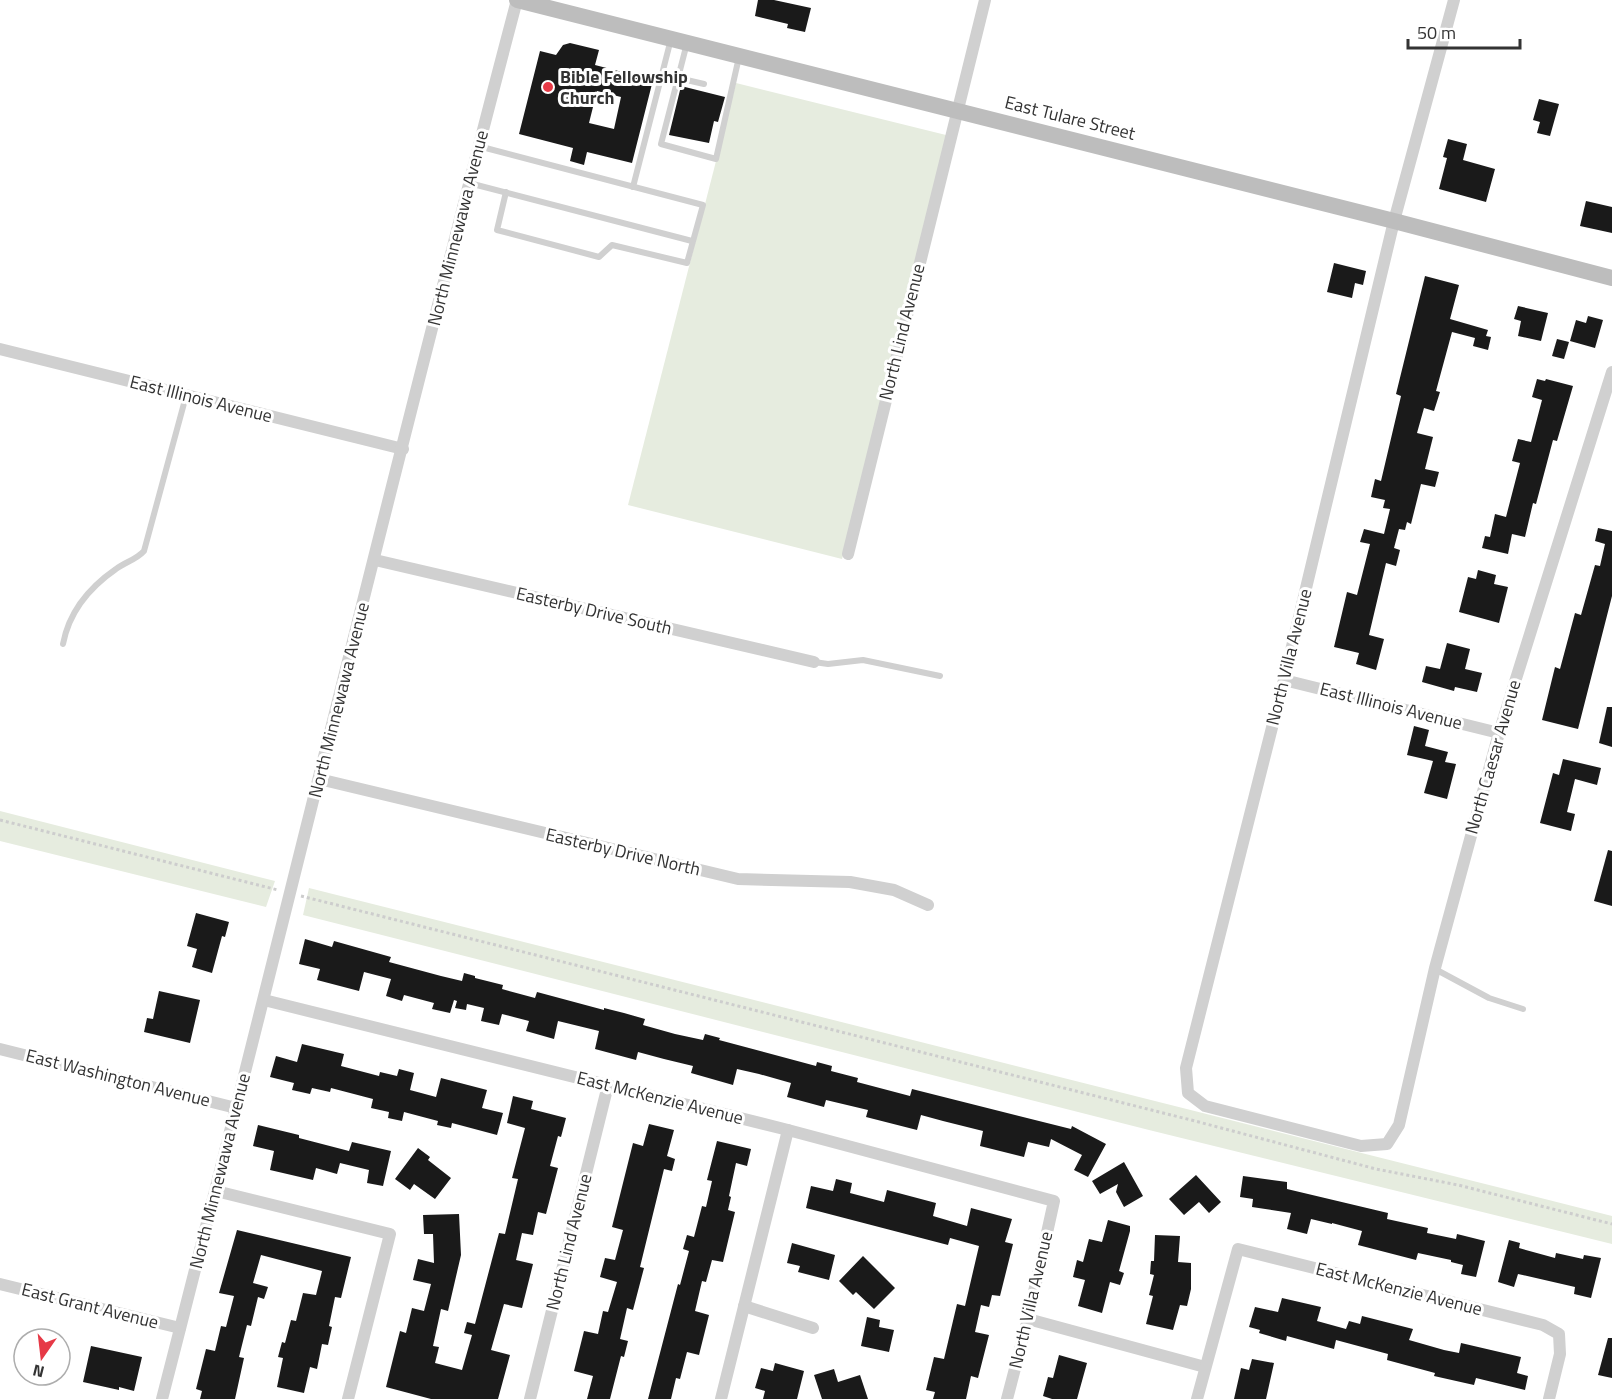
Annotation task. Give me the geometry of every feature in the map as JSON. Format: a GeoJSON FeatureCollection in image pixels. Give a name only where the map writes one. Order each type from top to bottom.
{"type":"FeatureCollection","features":[{"type":"Feature","properties":{"kind":"main road","name":"East Tulare Street"},"geometry":{"type":"LineString","coordinates":[[517,0],[1612,278]]}},
{"type":"Feature","properties":{"kind":"street","name":"North Minnewawa Avenue"},"geometry":{"type":"LineString","coordinates":[[162,1399],[403,449],[468,183],[517,0]]}},
{"type":"Feature","properties":{"kind":"street","name":"North Lind Avenue"},"geometry":{"type":"LineString","coordinates":[[848,554],[985,0]]}},
{"type":"Feature","properties":{"kind":"street","name":"North Villa Avenue"},"geometry":{"type":"LineString","coordinates":[[1387,1144],[1361,1146],[1204,1106],[1188,1093],[1186,1068],[1284,680],[1394,221],[1454,0]]}},
{"type":"Feature","properties":{"kind":"street","name":"East Illinois Avenue"},"geometry":{"type":"LineString","coordinates":[[0,349],[403,449]]}},
{"type":"Feature","properties":{"kind":"street","name":"North Caesar Avenue"},"geometry":{"type":"LineString","coordinates":[[1387,1144],[1399,1125],[1435,968],[1499,733],[1612,372]]}},
{"type":"Feature","properties":{"kind":"street","name":"Easterby Drive South"},"geometry":{"type":"LineString","coordinates":[[375,560],[814,662]]}},
{"type":"Feature","properties":{"kind":"street","name":"East Illinois Avenue"},"geometry":{"type":"LineString","coordinates":[[1284,680],[1499,733]]}},
{"type":"Feature","properties":{"kind":"street","name":"Easterby Drive North"},"geometry":{"type":"LineString","coordinates":[[319,779],[738,879],[850,882],[894,890],[928,905]]}},
{"type":"Feature","properties":{"kind":"street","name":"East McKenzie Avenue"},"geometry":{"type":"LineString","coordinates":[[264,1000],[788,1130],[1054,1201]]}},
{"type":"Feature","properties":{"kind":"street","name":"East Washington Avenue"},"geometry":{"type":"LineString","coordinates":[[0,1048],[236,1108]]}},
{"type":"Feature","properties":{"kind":"street","name":"North Lind Avenue"},"geometry":{"type":"LineString","coordinates":[[530,1399],[608,1085]]}},
{"type":"Feature","properties":{"kind":"street"},"geometry":{"type":"LineString","coordinates":[[721,1399],[788,1130]]}},
{"type":"Feature","properties":{"kind":"street"},"geometry":{"type":"LineString","coordinates":[[216,1191],[390,1234],[348,1399]]}},
{"type":"Feature","properties":{"kind":"street","name":"North Villa Avenue"},"geometry":{"type":"LineString","coordinates":[[1007,1399],[1028,1319],[1054,1201]]}},
{"type":"Feature","properties":{"kind":"street","name":"East McKenzie Avenue"},"geometry":{"type":"LineString","coordinates":[[1205,1367],[1238,1249],[1543,1325],[1559,1334],[1560,1354],[1549,1399]]}},
{"type":"Feature","properties":{"kind":"street","name":"East Grant Avenue"},"geometry":{"type":"LineString","coordinates":[[0,1284],[180,1328]]}},
{"type":"Feature","properties":{"kind":"street"},"geometry":{"type":"LineString","coordinates":[[744,1306],[813,1328]]}},
{"type":"Feature","properties":{"kind":"street"},"geometry":{"type":"LineString","coordinates":[[1028,1319],[1205,1367],[1197,1399]]}},
{"type":"Feature","properties":{"kind":"lane"},"geometry":{"type":"LineString","coordinates":[[679,41],[678,78],[661,144],[716,159],[739,56]]}},
{"type":"Feature","properties":{"kind":"lane"},"geometry":{"type":"LineString","coordinates":[[633,187],[679,41]]}},
{"type":"Feature","properties":{"kind":"lane"},"geometry":{"type":"LineString","coordinates":[[678,78],[704,84]]}},
{"type":"Feature","properties":{"kind":"lane"},"geometry":{"type":"LineString","coordinates":[[478,146],[702,205],[687,263],[612,245],[599,257],[497,230],[506,192]]}},
{"type":"Feature","properties":{"kind":"lane"},"geometry":{"type":"LineString","coordinates":[[468,183],[692,241]]}},
{"type":"Feature","properties":{"kind":"lane"},"geometry":{"type":"LineString","coordinates":[[63,644],[71,616],[95,585],[118,567],[139,557],[144,552],[186,396]]}},
{"type":"Feature","properties":{"kind":"lane"},"geometry":{"type":"LineString","coordinates":[[814,662],[828,664],[863,660],[940,676]]}},
{"type":"Feature","properties":{"kind":"lane"},"geometry":{"type":"LineString","coordinates":[[1435,968],[1489,998],[1523,1009]]}},
{"type":"Feature","properties":{"kind":"path"},"geometry":{"type":"LineString","coordinates":[[0,820],[1195,1121],[1353,1163],[1458,1185],[1612,1224]]}},
{"type":"Feature","properties":{"kind":"shaded area"},"geometry":{"type":"Polygon","coordinates":[[[736,83],[950,136],[842,559],[628,505],[736,83]]]}},
{"type":"Feature","properties":{"kind":"shaded area"},"geometry":{"type":"Polygon","coordinates":[[[0,811],[275,881],[266,907],[0,841],[0,811]]]}},
{"type":"Feature","properties":{"kind":"shaded area"},"geometry":{"type":"Polygon","coordinates":[[[309,888],[1612,1216],[1612,1244],[1149,1130],[303,915],[309,888]]]}},
{"type":"Feature","properties":{"kind":"building"},"geometry":{"type":"Polygon","coordinates":[[[758,0],[774,0],[811,8],[805,32],[787,28],[788,24],[755,16],[758,0]]]}},
{"type":"Feature","properties":{"kind":"building"},"geometry":{"type":"Polygon","coordinates":[[[570,43],[599,50],[595,65],[653,80],[632,163],[587,152],[584,165],[570,161],[573,148],[519,134],[540,51],[556,55],[563,45],[570,43]],[[597,91],[589,123],[614,129],[621,97],[597,91]]]}},
{"type":"Feature","properties":{"kind":"building"},"geometry":{"type":"Polygon","coordinates":[[[681,86],[725,97],[718,122],[714,121],[709,143],[669,135],[681,86]]]}},
{"type":"Feature","properties":{"kind":"building"},"geometry":{"type":"Polygon","coordinates":[[[1539,99],[1559,104],[1550,136],[1537,133],[1540,122],[1533,120],[1539,99]]]}},
{"type":"Feature","properties":{"kind":"building"},"geometry":{"type":"Polygon","coordinates":[[[1448,139],[1467,144],[1463,160],[1495,169],[1486,202],[1439,189],[1447,158],[1443,157],[1448,139]]]}},
{"type":"Feature","properties":{"kind":"building"},"geometry":{"type":"Polygon","coordinates":[[[1586,201],[1612,207],[1612,233],[1580,226],[1586,201]]]}},
{"type":"Feature","properties":{"kind":"building"},"geometry":{"type":"Polygon","coordinates":[[[1334,263],[1366,271],[1363,285],[1355,283],[1352,298],[1327,292],[1334,263]]]}},
{"type":"Feature","properties":{"kind":"building"},"geometry":{"type":"Polygon","coordinates":[[[1425,276],[1459,285],[1450,319],[1488,330],[1486,336],[1491,337],[1488,350],[1473,346],[1475,338],[1452,332],[1436,391],[1440,392],[1434,411],[1424,408],[1417,433],[1433,437],[1425,469],[1439,472],[1435,487],[1421,484],[1411,524],[1407,522],[1405,530],[1399,529],[1394,548],[1400,550],[1396,566],[1386,563],[1369,635],[1384,639],[1376,670],[1356,664],[1359,653],[1334,647],[1347,592],[1357,595],[1370,544],[1360,542],[1364,529],[1384,534],[1390,509],[1383,508],[1385,500],[1371,497],[1375,479],[1381,481],[1401,396],[1396,394],[1425,276]]]}},
{"type":"Feature","properties":{"kind":"building"},"geometry":{"type":"Polygon","coordinates":[[[1518,306],[1548,313],[1541,341],[1518,336],[1521,321],[1514,319],[1518,306]]]}},
{"type":"Feature","properties":{"kind":"building"},"geometry":{"type":"Polygon","coordinates":[[[1588,316],[1603,320],[1595,348],[1570,341],[1576,320],[1586,323],[1588,316]]]}},
{"type":"Feature","properties":{"kind":"building"},"geometry":{"type":"Polygon","coordinates":[[[1557,339],[1569,342],[1564,359],[1552,356],[1557,339]]]}},
{"type":"Feature","properties":{"kind":"building"},"geometry":{"type":"Polygon","coordinates":[[[1537,379],[1573,386],[1557,441],[1553,440],[1525,537],[1512,534],[1508,554],[1482,548],[1485,536],[1490,537],[1495,514],[1506,517],[1520,463],[1512,461],[1518,439],[1531,442],[1542,400],[1532,397],[1537,379]]]}},
{"type":"Feature","properties":{"kind":"building"},"geometry":{"type":"Polygon","coordinates":[[[1598,528],[1612,531],[1612,596],[1578,729],[1542,720],[1555,667],[1560,669],[1575,613],[1581,615],[1595,565],[1600,566],[1605,544],[1595,541],[1598,528]]]}},
{"type":"Feature","properties":{"kind":"building"},"geometry":{"type":"Polygon","coordinates":[[[1478,570],[1496,575],[1494,584],[1508,587],[1499,623],[1459,612],[1468,577],[1476,579],[1478,570]]]}},
{"type":"Feature","properties":{"kind":"building"},"geometry":{"type":"Polygon","coordinates":[[[1447,643],[1470,649],[1465,669],[1482,673],[1477,692],[1455,687],[1454,691],[1422,682],[1426,666],[1440,669],[1447,643]]]}},
{"type":"Feature","properties":{"kind":"building"},"geometry":{"type":"Polygon","coordinates":[[[1607,707],[1612,707],[1612,747],[1599,743],[1607,707]]]}},
{"type":"Feature","properties":{"kind":"building"},"geometry":{"type":"Polygon","coordinates":[[[1414,726],[1429,730],[1425,746],[1448,752],[1445,762],[1456,764],[1447,799],[1424,793],[1433,761],[1407,755],[1414,726]]]}},
{"type":"Feature","properties":{"kind":"building"},"geometry":{"type":"Polygon","coordinates":[[[1563,759],[1601,768],[1597,785],[1575,779],[1567,812],[1575,814],[1571,831],[1540,823],[1553,773],[1559,775],[1563,759]]]}},
{"type":"Feature","properties":{"kind":"building"},"geometry":{"type":"Polygon","coordinates":[[[1608,850],[1612,851],[1612,906],[1594,901],[1608,850]]]}},
{"type":"Feature","properties":{"kind":"building"},"geometry":{"type":"Polygon","coordinates":[[[196,913],[229,922],[225,937],[222,936],[212,973],[192,967],[197,949],[187,946],[196,913]]]}},
{"type":"Feature","properties":{"kind":"building"},"geometry":{"type":"Polygon","coordinates":[[[305,939],[332,947],[334,941],[391,957],[389,962],[462,981],[464,973],[503,985],[502,989],[535,998],[537,992],[624,1013],[645,1019],[643,1025],[675,1034],[703,1040],[705,1034],[720,1038],[719,1040],[816,1066],[817,1062],[832,1066],[831,1071],[858,1078],[857,1082],[910,1096],[912,1089],[1071,1129],[1072,1126],[1106,1144],[1088,1177],[1074,1170],[1082,1155],[1051,1139],[1049,1147],[1028,1142],[1024,1157],[980,1146],[983,1131],[921,1115],[917,1130],[866,1117],[868,1110],[826,1100],[824,1107],[787,1097],[791,1083],[759,1074],[737,1069],[733,1085],[691,1073],[693,1066],[638,1052],[636,1060],[595,1049],[599,1031],[558,1021],[554,1039],[526,1031],[529,1021],[502,1014],[499,1025],[481,1021],[484,1008],[467,1004],[466,1010],[455,1008],[457,1001],[454,1000],[450,1013],[432,1009],[434,1003],[404,995],[402,1001],[386,996],[391,979],[364,972],[359,991],[317,980],[320,969],[299,964],[305,939]]]}},
{"type":"Feature","properties":{"kind":"building"},"geometry":{"type":"Polygon","coordinates":[[[159,991],[200,1000],[190,1043],[144,1032],[147,1018],[153,1019],[159,991]]]}},
{"type":"Feature","properties":{"kind":"building"},"geometry":{"type":"Polygon","coordinates":[[[302,1044],[344,1054],[341,1066],[379,1076],[380,1072],[397,1076],[399,1069],[414,1073],[410,1090],[436,1097],[441,1078],[487,1090],[482,1108],[503,1113],[497,1135],[452,1123],[451,1128],[437,1125],[438,1121],[404,1112],[402,1121],[388,1118],[389,1112],[371,1108],[373,1099],[331,1088],[330,1092],[312,1088],[310,1094],[292,1090],[294,1083],[270,1077],[276,1056],[297,1062],[302,1044]]]}},
{"type":"Feature","properties":{"kind":"building"},"geometry":{"type":"Polygon","coordinates":[[[513,1096],[533,1101],[531,1109],[566,1118],[561,1137],[558,1136],[550,1166],[558,1168],[546,1214],[538,1212],[533,1235],[522,1233],[516,1260],[533,1264],[522,1308],[504,1304],[491,1350],[510,1355],[498,1399],[431,1399],[386,1387],[400,1331],[406,1333],[412,1308],[424,1311],[431,1284],[413,1280],[418,1259],[434,1263],[433,1234],[424,1234],[423,1215],[459,1214],[461,1255],[448,1311],[441,1309],[433,1346],[439,1347],[435,1363],[462,1370],[472,1335],[464,1333],[467,1322],[475,1324],[499,1233],[505,1234],[518,1179],[512,1178],[525,1128],[507,1123],[513,1096]]]}},
{"type":"Feature","properties":{"kind":"building"},"geometry":{"type":"Polygon","coordinates":[[[649,1124],[674,1130],[667,1156],[675,1159],[672,1171],[664,1169],[640,1267],[644,1268],[633,1310],[627,1308],[620,1339],[628,1341],[624,1357],[621,1356],[610,1399],[587,1399],[593,1376],[574,1371],[584,1331],[598,1334],[603,1311],[608,1312],[617,1282],[600,1277],[605,1258],[615,1260],[623,1230],[612,1227],[633,1143],[643,1146],[649,1124]]]}},
{"type":"Feature","properties":{"kind":"building"},"geometry":{"type":"Polygon","coordinates":[[[258,1125],[349,1151],[352,1142],[391,1151],[383,1186],[367,1183],[369,1170],[340,1163],[337,1174],[316,1168],[313,1180],[270,1170],[274,1151],[253,1146],[258,1125]]]}},
{"type":"Feature","properties":{"kind":"building"},"geometry":{"type":"Polygon","coordinates":[[[717,1141],[751,1149],[747,1166],[736,1163],[728,1210],[735,1212],[723,1262],[712,1260],[706,1282],[702,1281],[695,1311],[709,1315],[699,1355],[687,1352],[680,1379],[676,1378],[671,1399],[648,1399],[689,1251],[683,1249],[687,1235],[694,1237],[702,1206],[706,1207],[712,1181],[707,1180],[717,1141]]]}},
{"type":"Feature","properties":{"kind":"building"},"geometry":{"type":"Polygon","coordinates":[[[418,1148],[430,1157],[428,1160],[451,1178],[435,1199],[414,1184],[410,1190],[395,1179],[418,1148]]]}},
{"type":"Feature","properties":{"kind":"building"},"geometry":{"type":"Polygon","coordinates":[[[1124,1162],[1143,1196],[1124,1207],[1116,1192],[1118,1184],[1100,1194],[1092,1181],[1124,1162]]]}},
{"type":"Feature","properties":{"kind":"building"},"geometry":{"type":"Polygon","coordinates":[[[1196,1175],[1221,1202],[1209,1213],[1199,1202],[1184,1215],[1169,1199],[1196,1175]]]}},
{"type":"Feature","properties":{"kind":"building"},"geometry":{"type":"Polygon","coordinates":[[[1243,1176],[1287,1182],[1287,1189],[1388,1213],[1387,1219],[1428,1228],[1427,1233],[1456,1239],[1457,1234],[1485,1241],[1476,1277],[1461,1274],[1463,1265],[1451,1262],[1451,1260],[1418,1253],[1416,1260],[1358,1245],[1362,1231],[1332,1223],[1311,1219],[1307,1234],[1287,1229],[1291,1213],[1252,1207],[1253,1199],[1240,1197],[1243,1176]]]}},
{"type":"Feature","properties":{"kind":"building"},"geometry":{"type":"Polygon","coordinates":[[[836,1179],[852,1183],[850,1193],[884,1202],[887,1190],[936,1203],[933,1216],[967,1226],[971,1208],[1012,1219],[1005,1242],[1013,1244],[1000,1296],[992,1295],[989,1307],[981,1305],[975,1332],[989,1335],[978,1378],[971,1376],[966,1399],[933,1399],[935,1392],[926,1390],[934,1357],[944,1359],[957,1304],[965,1306],[979,1246],[950,1238],[948,1245],[806,1208],[811,1186],[833,1191],[836,1179]]]}},
{"type":"Feature","properties":{"kind":"building"},"geometry":{"type":"Polygon","coordinates":[[[1108,1220],[1130,1226],[1130,1231],[1119,1271],[1124,1273],[1120,1285],[1110,1282],[1102,1313],[1078,1306],[1085,1280],[1073,1277],[1077,1260],[1083,1262],[1089,1239],[1102,1242],[1108,1220]]]}},
{"type":"Feature","properties":{"kind":"building"},"geometry":{"type":"Polygon","coordinates":[[[237,1230],[351,1257],[341,1298],[335,1297],[328,1345],[322,1344],[317,1369],[310,1367],[304,1393],[277,1387],[283,1358],[278,1357],[282,1342],[285,1343],[291,1320],[296,1321],[303,1293],[316,1295],[322,1271],[261,1255],[253,1283],[268,1287],[264,1299],[258,1297],[251,1326],[247,1325],[239,1357],[244,1358],[235,1399],[200,1399],[202,1391],[196,1389],[206,1349],[215,1351],[221,1326],[226,1327],[234,1296],[219,1293],[237,1230]]]}},
{"type":"Feature","properties":{"kind":"building"},"geometry":{"type":"Polygon","coordinates":[[[1155,1235],[1180,1236],[1178,1262],[1191,1263],[1191,1289],[1187,1306],[1180,1305],[1173,1330],[1146,1324],[1153,1296],[1149,1295],[1154,1275],[1150,1274],[1151,1261],[1154,1261],[1155,1235]]]}},
{"type":"Feature","properties":{"kind":"building"},"geometry":{"type":"Polygon","coordinates":[[[1509,1240],[1520,1243],[1519,1248],[1555,1258],[1556,1253],[1583,1259],[1584,1255],[1601,1258],[1591,1298],[1574,1294],[1575,1287],[1518,1274],[1514,1287],[1498,1282],[1509,1240]]]}},
{"type":"Feature","properties":{"kind":"building"},"geometry":{"type":"Polygon","coordinates":[[[792,1243],[835,1255],[829,1280],[798,1272],[800,1266],[787,1263],[792,1243]]]}},
{"type":"Feature","properties":{"kind":"building"},"geometry":{"type":"Polygon","coordinates":[[[863,1256],[895,1288],[874,1309],[856,1292],[853,1295],[839,1281],[863,1256]]]}},
{"type":"Feature","properties":{"kind":"building"},"geometry":{"type":"Polygon","coordinates":[[[1282,1298],[1321,1307],[1317,1321],[1346,1329],[1349,1321],[1360,1324],[1362,1316],[1413,1329],[1409,1340],[1444,1350],[1459,1353],[1461,1343],[1521,1357],[1517,1373],[1528,1376],[1525,1390],[1476,1378],[1474,1385],[1434,1376],[1435,1373],[1387,1360],[1388,1354],[1336,1340],[1334,1349],[1287,1336],[1286,1341],[1259,1333],[1260,1330],[1249,1327],[1255,1307],[1278,1312],[1282,1298]]]}},
{"type":"Feature","properties":{"kind":"building"},"geometry":{"type":"Polygon","coordinates":[[[867,1317],[880,1320],[879,1327],[894,1330],[889,1352],[861,1346],[867,1317]]]}},
{"type":"Feature","properties":{"kind":"building"},"geometry":{"type":"Polygon","coordinates":[[[1608,1338],[1612,1338],[1612,1378],[1598,1375],[1608,1338]]]}},
{"type":"Feature","properties":{"kind":"building"},"geometry":{"type":"Polygon","coordinates":[[[91,1346],[142,1357],[134,1391],[83,1382],[91,1346]]]}},
{"type":"Feature","properties":{"kind":"building"},"geometry":{"type":"Polygon","coordinates":[[[1059,1355],[1087,1363],[1077,1399],[1052,1399],[1043,1396],[1048,1377],[1053,1378],[1059,1355]]]}},
{"type":"Feature","properties":{"kind":"building"},"geometry":{"type":"Polygon","coordinates":[[[1252,1359],[1274,1363],[1266,1399],[1234,1399],[1241,1368],[1249,1370],[1252,1359]]]}},
{"type":"Feature","properties":{"kind":"building"},"geometry":{"type":"Polygon","coordinates":[[[775,1363],[804,1371],[797,1399],[763,1399],[765,1391],[755,1388],[761,1368],[773,1371],[775,1363]]]}},
{"type":"Feature","properties":{"kind":"building"},"geometry":{"type":"Polygon","coordinates":[[[834,1369],[838,1382],[860,1375],[868,1399],[822,1399],[814,1375],[834,1369]]]}},
{"type":"Feature","properties":{"kind":"place","name":"Bible Fellowship Church"},"geometry":{"type":"Point","coordinates":[548,87]}}]}
